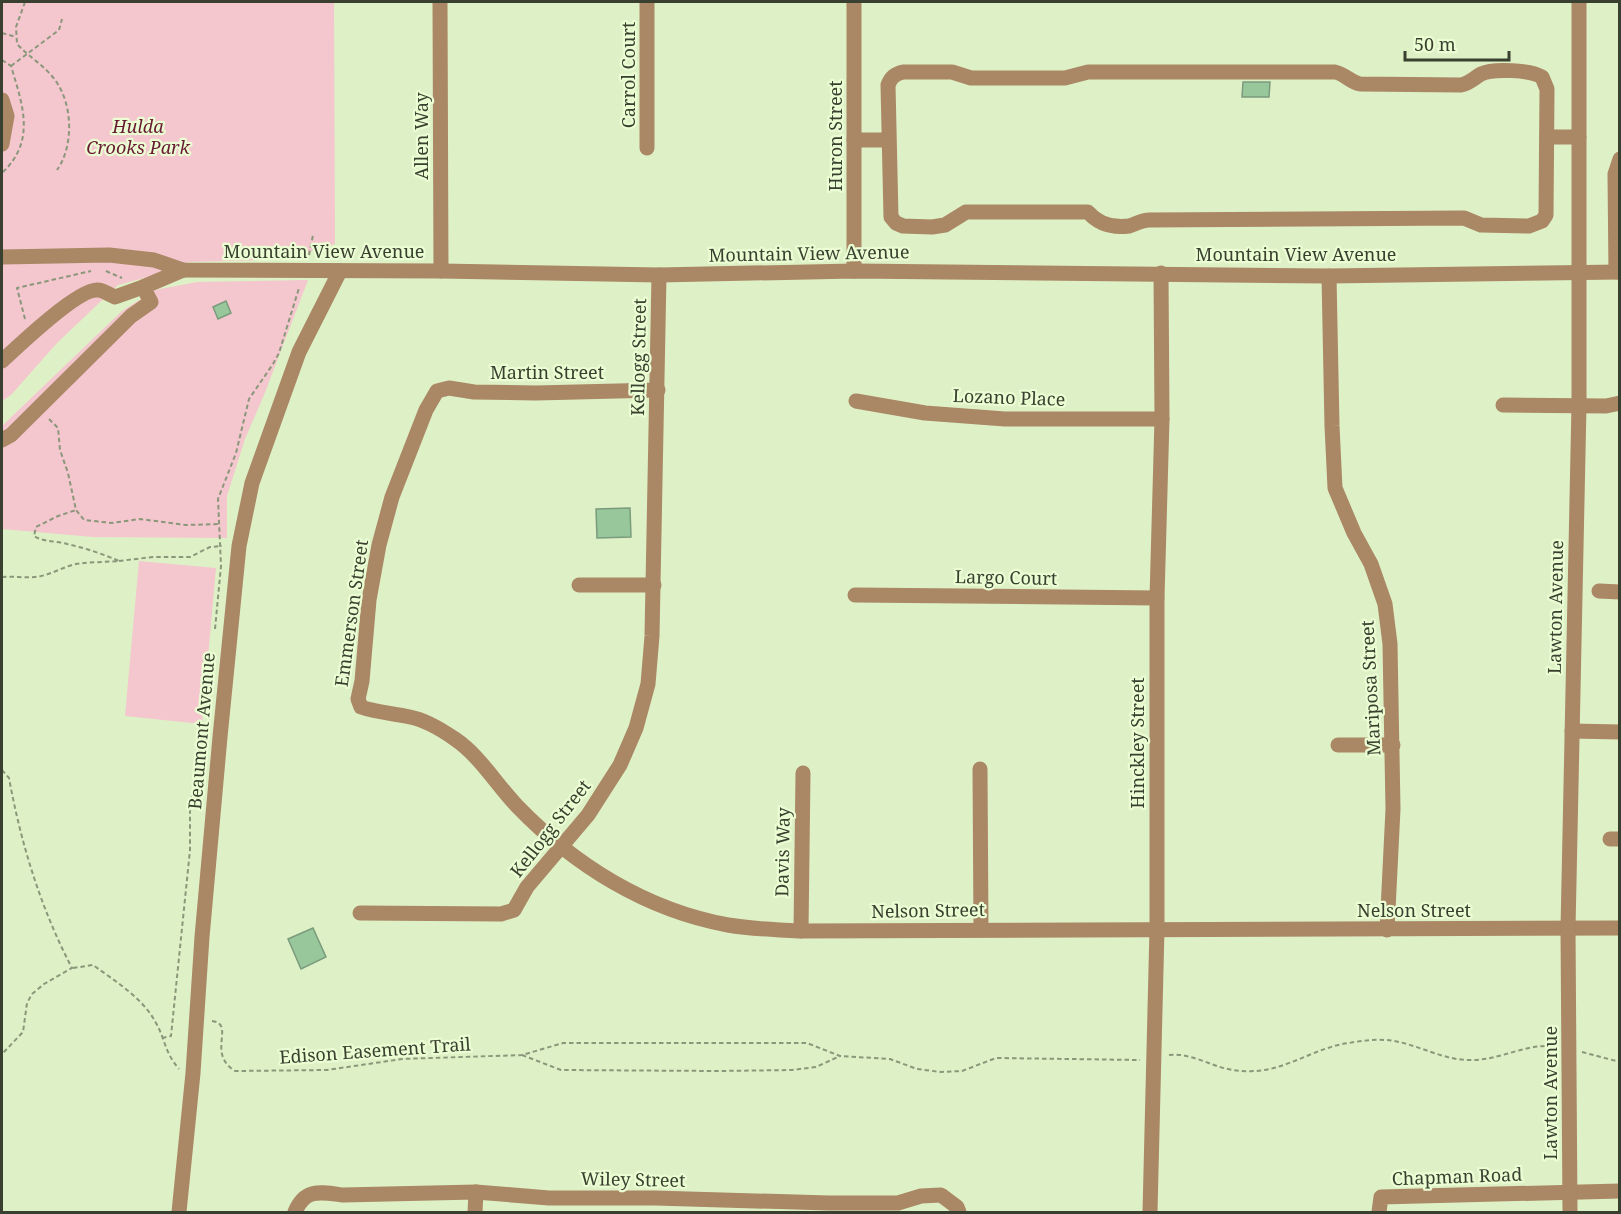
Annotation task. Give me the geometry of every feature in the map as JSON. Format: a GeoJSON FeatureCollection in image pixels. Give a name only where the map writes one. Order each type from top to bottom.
{"type":"FeatureCollection","features":[{"type":"Feature","properties":{"kind":"street","name":"Allen Way"},"geometry":{"type":"LineString","coordinates":[[440,2],[441,271]]}},
{"type":"Feature","properties":{"kind":"street","name":"Carrol Court"},"geometry":{"type":"LineString","coordinates":[[647,2],[647,148]]}},
{"type":"Feature","properties":{"kind":"street","name":"Huron Street"},"geometry":{"type":"LineString","coordinates":[[854,2],[854,271]]}},
{"type":"Feature","properties":{"kind":"street","name":"Lawton Avenue"},"geometry":{"type":"LineString","coordinates":[[1570,1212],[1568,929],[1579,405],[1579,2]]}},
{"type":"Feature","properties":{"kind":"street"},"geometry":{"type":"LineString","coordinates":[[903,72],[952,72],[970,78],[1065,78],[1088,72],[1335,72],[1342,73],[1354,83],[1360,84],[1461,85],[1487,72],[1532,72],[1542,77],[1545,82],[1546,215],[1536,225],[1529,226],[1481,225],[1464,218],[1452,218],[1149,220],[1131,225],[1110,226],[1093,219],[1088,212],[966,212],[945,225],[917,228],[903,226],[891,217],[888,140],[888,85],[890,79],[903,72]]}},
{"type":"Feature","properties":{"kind":"street"},"geometry":{"type":"LineString","coordinates":[[2,100],[7,116],[2,144]]}},
{"type":"Feature","properties":{"kind":"street"},"geometry":{"type":"LineString","coordinates":[[1546,137],[1579,137]]}},
{"type":"Feature","properties":{"kind":"street"},"geometry":{"type":"LineString","coordinates":[[854,140],[888,140]]}},
{"type":"Feature","properties":{"kind":"street"},"geometry":{"type":"LineString","coordinates":[[1618,272],[1615,174],[1620,159]]}},
{"type":"Feature","properties":{"kind":"street","name":"Mountain View Avenue"},"geometry":{"type":"LineString","coordinates":[[2,257],[109,255],[154,260],[183,270],[658,274],[854,271],[1329,276],[1618,272]]}},
{"type":"Feature","properties":{"kind":"street"},"geometry":{"type":"LineString","coordinates":[[2,361],[48,320],[86,292],[99,290],[115,297],[161,281],[183,270]]}},
{"type":"Feature","properties":{"kind":"street","name":"Beaumont Avenue"},"geometry":{"type":"LineString","coordinates":[[179,1212],[194,1073],[202,936],[239,546],[252,483],[299,352],[340,271]]}},
{"type":"Feature","properties":{"kind":"street","name":"Hinckley Street"},"geometry":{"type":"LineString","coordinates":[[1150,1212],[1157,928],[1157,598],[1162,419],[1161,273]]}},
{"type":"Feature","properties":{"kind":"street","name":"Kellogg Street"},"geometry":{"type":"LineString","coordinates":[[360,913],[501,914],[514,910],[527,887],[588,815],[615,774],[636,728],[648,684],[654,585],[658,274]]}},
{"type":"Feature","properties":{"kind":"street","name":"Mariposa Street"},"geometry":{"type":"LineString","coordinates":[[1329,276],[1335,488],[1354,534],[1371,564],[1385,604],[1390,644],[1393,809],[1387,930]]}},
{"type":"Feature","properties":{"kind":"street"},"geometry":{"type":"LineString","coordinates":[[2,440],[11,435],[131,316],[151,302],[142,287]]}},
{"type":"Feature","properties":{"kind":"street","name":"Martin Street"},"geometry":{"type":"LineString","coordinates":[[437,391],[449,388],[474,392],[536,393],[658,390]]}},
{"type":"Feature","properties":{"kind":"street","name":"Emmerson Street"},"geometry":{"type":"LineString","coordinates":[[361,706],[358,699],[362,681],[369,600],[379,545],[392,497],[426,410],[437,391]]}},
{"type":"Feature","properties":{"kind":"street","name":"Lozano Place"},"geometry":{"type":"LineString","coordinates":[[856,401],[925,413],[1005,419],[1162,419]]}},
{"type":"Feature","properties":{"kind":"street"},"geometry":{"type":"LineString","coordinates":[[1503,405],[1606,406],[1620,403]]}},
{"type":"Feature","properties":{"kind":"street"},"geometry":{"type":"LineString","coordinates":[[579,585],[654,585]]}},
{"type":"Feature","properties":{"kind":"street"},"geometry":{"type":"LineString","coordinates":[[1599,591],[1620,592]]}},
{"type":"Feature","properties":{"kind":"street","name":"Largo Court"},"geometry":{"type":"LineString","coordinates":[[855,595],[1157,598]]}},
{"type":"Feature","properties":{"kind":"street","name":"Nelson Street"},"geometry":{"type":"LineString","coordinates":[[361,706],[379,713],[412,717],[432,725],[456,740],[477,758],[516,805],[561,847],[599,874],[637,896],[678,912],[728,925],[801,931],[1620,928]]}},
{"type":"Feature","properties":{"kind":"street"},"geometry":{"type":"LineString","coordinates":[[1572,731],[1620,732]]}},
{"type":"Feature","properties":{"kind":"street"},"geometry":{"type":"LineString","coordinates":[[1338,745],[1393,745]]}},
{"type":"Feature","properties":{"kind":"street"},"geometry":{"type":"LineString","coordinates":[[980,769],[981,929]]}},
{"type":"Feature","properties":{"kind":"street","name":"Davis Way"},"geometry":{"type":"LineString","coordinates":[[801,931],[803,773]]}},
{"type":"Feature","properties":{"kind":"street","name":"Chapman Road"},"geometry":{"type":"LineString","coordinates":[[1380,1205],[1570,1192],[1620,1191]]}},
{"type":"Feature","properties":{"kind":"street"},"geometry":{"type":"LineString","coordinates":[[475,1212],[476,1192]]}},
{"type":"Feature","properties":{"kind":"street","name":"Wiley Street"},"geometry":{"type":"LineString","coordinates":[[298,1206],[309,1194],[326,1193],[343,1196],[476,1192],[654,1205],[829,1208],[898,1203],[921,1196],[941,1195],[957,1207],[958,1212]]}},
{"type":"Feature","properties":{"kind":"path"},"geometry":{"type":"LineString","coordinates":[[25,2],[16,27],[17,44],[56,81],[65,101],[69,127],[68,149],[57,170]]}},
{"type":"Feature","properties":{"kind":"path"},"geometry":{"type":"LineString","coordinates":[[11,66],[59,30],[62,19]]}},
{"type":"Feature","properties":{"kind":"path"},"geometry":{"type":"LineString","coordinates":[[2,33],[16,37]]}},
{"type":"Feature","properties":{"kind":"path"},"geometry":{"type":"LineString","coordinates":[[38,408],[58,428],[60,450],[68,473],[76,510],[84,520],[96,522],[140,519],[186,525],[219,524]]}},
{"type":"Feature","properties":{"kind":"path"},"geometry":{"type":"LineString","coordinates":[[76,510],[36,527],[34,536],[39,540],[68,544],[104,554],[119,561]]}},
{"type":"Feature","properties":{"kind":"path"},"geometry":{"type":"LineString","coordinates":[[2,577],[32,578],[46,576],[78,564],[153,557],[190,557],[210,547],[239,546]]}},
{"type":"Feature","properties":{"kind":"path"},"geometry":{"type":"LineString","coordinates":[[2,685],[2,692]]}},
{"type":"Feature","properties":{"kind":"path"},"geometry":{"type":"LineString","coordinates":[[2,770],[9,778],[38,893],[72,968]]}},
{"type":"Feature","properties":{"kind":"path"},"geometry":{"type":"LineString","coordinates":[[2,1054],[23,1032],[27,1004],[32,994],[44,984],[72,968],[93,965],[144,1006],[156,1023],[167,1053],[179,1069],[194,1073]]}},
{"type":"Feature","properties":{"kind":"path","name":"Edison Easement Trail"},"geometry":{"type":"LineString","coordinates":[[197,1022],[218,1022],[222,1026],[224,1030],[221,1050],[223,1059],[235,1071],[327,1070],[402,1059],[522,1055],[563,1043],[807,1043],[840,1056],[890,1059],[917,1069],[941,1072],[963,1071],[996,1058],[1153,1060],[1172,1054],[1188,1056],[1236,1071],[1255,1071],[1269,1069],[1323,1048],[1371,1040],[1396,1041],[1456,1059],[1492,1059],[1536,1046],[1552,1046],[1620,1062]]}},
{"type":"Feature","properties":{"kind":"path","name":"Edison Easement Trail"},"geometry":{"type":"LineString","coordinates":[[522,1055],[561,1070],[717,1071],[792,1070],[816,1067],[840,1056]]}},
{"type":"Feature","properties":{"kind":"green space","name":"Hulda Crooks Park"},"geometry":{"type":"Polygon","coordinates":[[[2,2],[334,2],[335,244],[312,251],[301,259],[188,262],[152,276],[118,285],[57,343],[11,395],[2,401],[2,2]]]}},
{"type":"Feature","properties":{"kind":"green space"},"geometry":{"type":"Polygon","coordinates":[[[308,280],[245,439],[227,496],[227,538],[93,537],[2,529],[2,426],[122,311],[155,290],[197,282],[308,280]]]}},
{"type":"Feature","properties":{"kind":"green space"},"geometry":{"type":"Polygon","coordinates":[[[139,561],[216,568],[202,724],[125,716],[139,561]]]}},
{"type":"Feature","properties":{"kind":"building"},"geometry":{"type":"Polygon","coordinates":[[[1243,82],[1270,82],[1269,97],[1242,97],[1243,82]]]}},
{"type":"Feature","properties":{"kind":"building"},"geometry":{"type":"Polygon","coordinates":[[[226,301],[231,313],[218,319],[213,307],[226,301]]]}},
{"type":"Feature","properties":{"kind":"building"},"geometry":{"type":"Polygon","coordinates":[[[630,508],[631,537],[597,538],[596,509],[630,508]]]}},
{"type":"Feature","properties":{"kind":"building"},"geometry":{"type":"Polygon","coordinates":[[[313,928],[326,957],[301,969],[288,939],[313,928]]]}}]}
